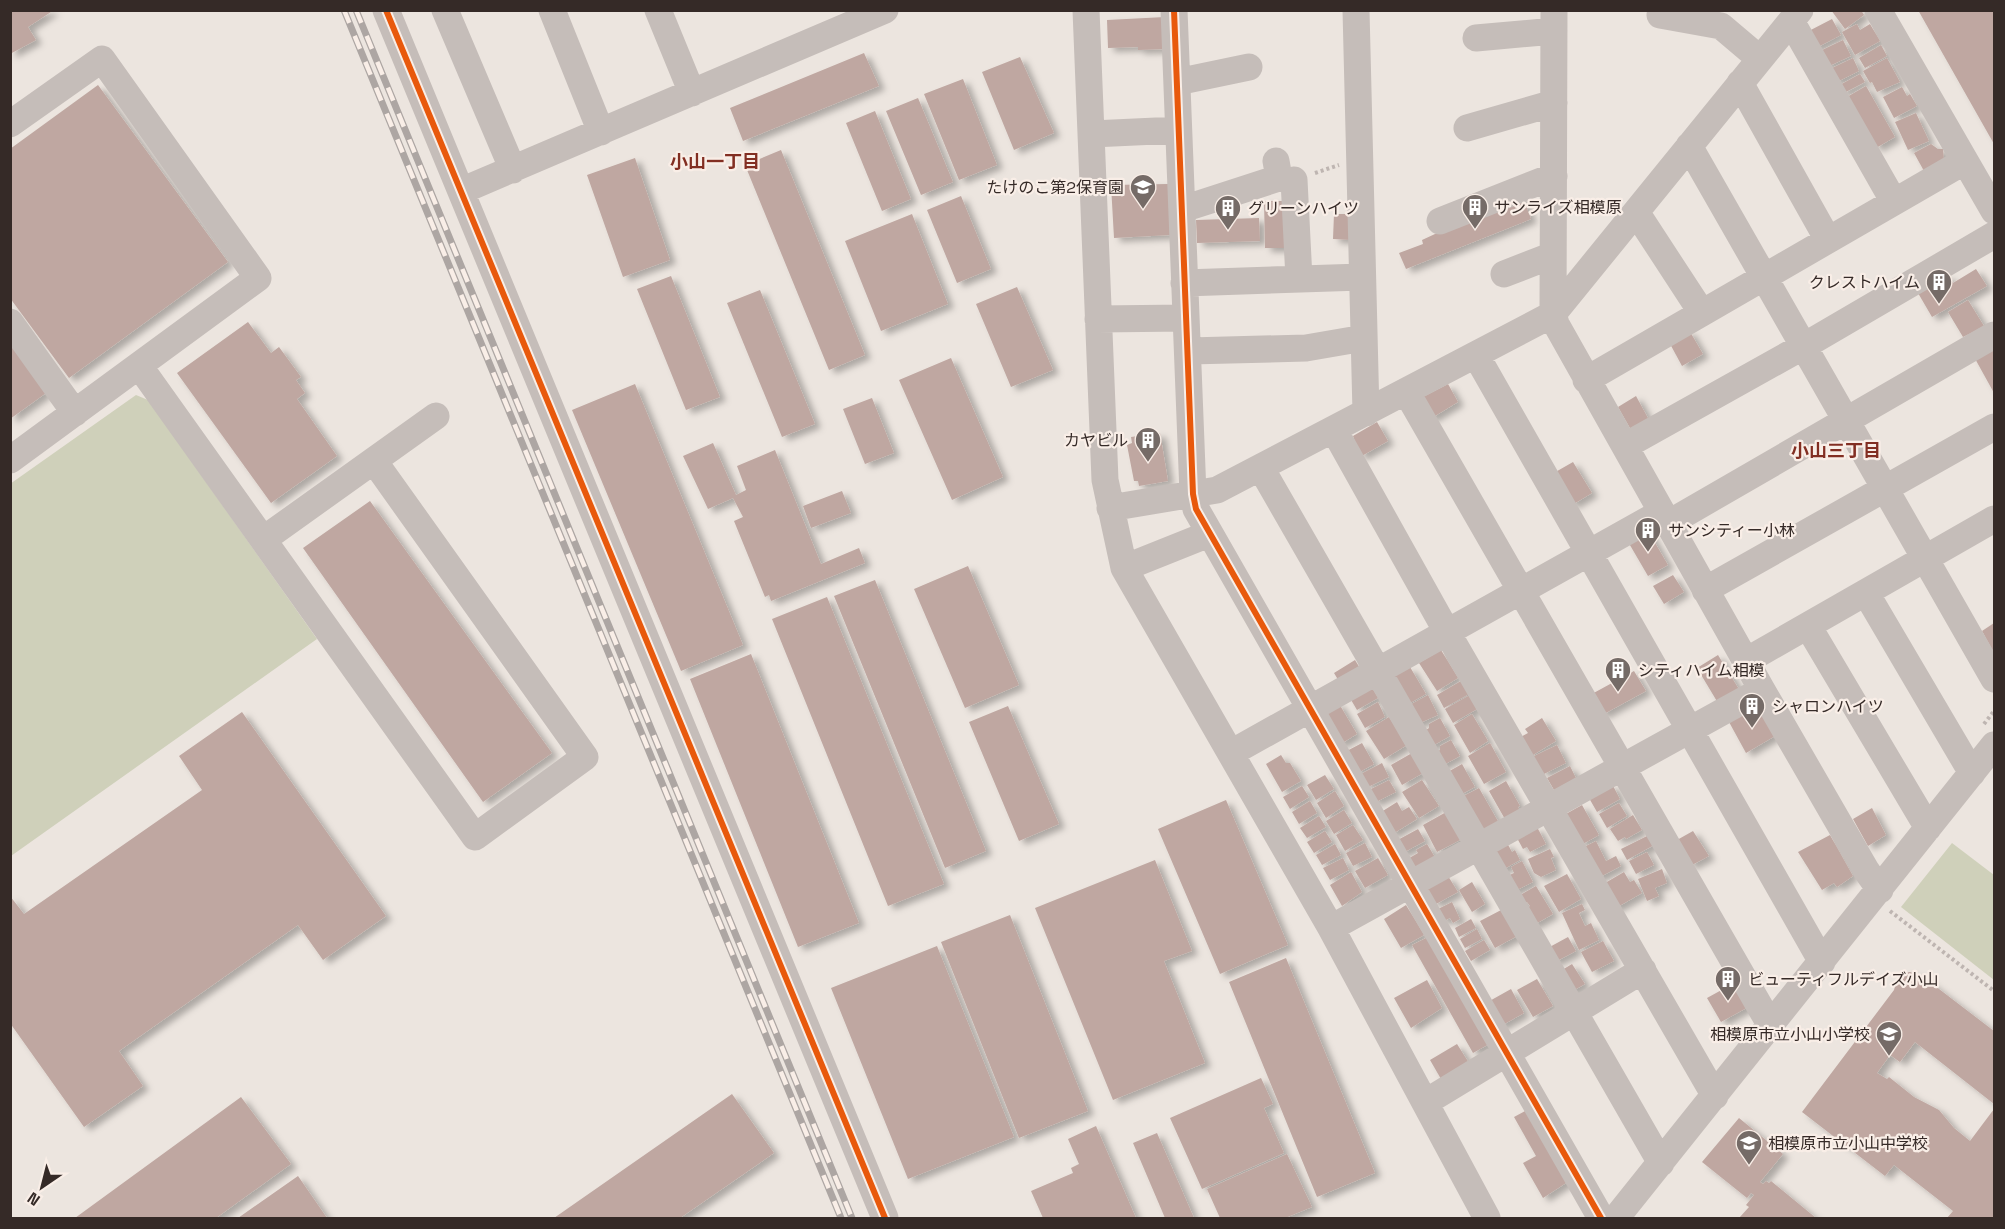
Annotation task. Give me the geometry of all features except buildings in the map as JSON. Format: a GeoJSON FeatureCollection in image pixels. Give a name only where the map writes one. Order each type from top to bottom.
{"type":"FeatureCollection","features":[{"type":"Feature","properties":{"kind":"street"},"geometry":{"type":"LineString","coordinates":[[386,10],[885,1218]]}},
{"type":"Feature","properties":{"kind":"street"},"geometry":{"type":"LineString","coordinates":[[445,10],[513,170]]}},
{"type":"Feature","properties":{"kind":"street"},"geometry":{"type":"LineString","coordinates":[[552,10],[601,132]]}},
{"type":"Feature","properties":{"kind":"street"},"geometry":{"type":"LineString","coordinates":[[658,10],[692,93]]}},
{"type":"Feature","properties":{"kind":"street"},"geometry":{"type":"LineString","coordinates":[[462,191],[885,10]]}},
{"type":"Feature","properties":{"kind":"street"},"geometry":{"type":"LineString","coordinates":[[1086,10],[1106,480],[1124,568],[1146,610],[1331,928],[1487,1218]]}},
{"type":"Feature","properties":{"kind":"street"},"geometry":{"type":"LineString","coordinates":[[1174,10],[1193,494],[1196,508],[1601,1218]]}},
{"type":"Feature","properties":{"kind":"street"},"geometry":{"type":"LineString","coordinates":[[1356,10],[1366,412]]}},
{"type":"Feature","properties":{"kind":"street"},"geometry":{"type":"LineString","coordinates":[[1878,10],[1995,211]]}},
{"type":"Feature","properties":{"kind":"street"},"geometry":{"type":"LineString","coordinates":[[1110,508],[1217,490],[1553,314],[1795,16],[1894,202]]}},
{"type":"Feature","properties":{"kind":"street"},"geometry":{"type":"LineString","coordinates":[[1476,38],[1554,21],[1553,314],[1558,330],[1762,690],[1885,900]]}},
{"type":"Feature","properties":{"kind":"street"},"geometry":{"type":"LineString","coordinates":[[1674,25],[1721,26],[1760,59]]}},
{"type":"Feature","properties":{"kind":"street"},"geometry":{"type":"LineString","coordinates":[[10,124],[102,59],[258,278],[140,367],[10,460]]}},
{"type":"Feature","properties":{"kind":"street"},"geometry":{"type":"LineString","coordinates":[[1177,82],[1249,67]]}},
{"type":"Feature","properties":{"kind":"street"},"geometry":{"type":"LineString","coordinates":[[1740,83],[1828,240]]}},
{"type":"Feature","properties":{"kind":"street"},"geometry":{"type":"LineString","coordinates":[[1467,128],[1554,103]]}},
{"type":"Feature","properties":{"kind":"street"},"geometry":{"type":"LineString","coordinates":[[1092,134],[1179,130]]}},
{"type":"Feature","properties":{"kind":"street"},"geometry":{"type":"LineString","coordinates":[[1689,146],[1995,679]]}},
{"type":"Feature","properties":{"kind":"street"},"geometry":{"type":"LineString","coordinates":[[1586,380],[1965,161]]}},
{"type":"Feature","properties":{"kind":"street"},"geometry":{"type":"LineString","coordinates":[[1183,209],[1279,178],[1285,170],[1299,279]]}},
{"type":"Feature","properties":{"kind":"street"},"geometry":{"type":"LineString","coordinates":[[1440,221],[1554,176]]}},
{"type":"Feature","properties":{"kind":"street"},"geometry":{"type":"LineString","coordinates":[[1636,212],[1702,313]]}},
{"type":"Feature","properties":{"kind":"street"},"geometry":{"type":"LineString","coordinates":[[1625,446],[1995,236]]}},
{"type":"Feature","properties":{"kind":"street"},"geometry":{"type":"LineString","coordinates":[[1504,274],[1553,255]]}},
{"type":"Feature","properties":{"kind":"street"},"geometry":{"type":"LineString","coordinates":[[1184,283],[1362,277]]}},
{"type":"Feature","properties":{"kind":"street"},"geometry":{"type":"LineString","coordinates":[[1098,319],[1186,318]]}},
{"type":"Feature","properties":{"kind":"street"},"geometry":{"type":"LineString","coordinates":[[10,322],[75,413]]}},
{"type":"Feature","properties":{"kind":"street"},"geometry":{"type":"LineString","coordinates":[[1231,753],[1588,553],[1665,517],[1846,420],[1995,335]]}},
{"type":"Feature","properties":{"kind":"street"},"geometry":{"type":"LineString","coordinates":[[1189,351],[1306,348],[1364,338]]}},
{"type":"Feature","properties":{"kind":"street"},"geometry":{"type":"LineString","coordinates":[[1476,355],[1822,962]]}},
{"type":"Feature","properties":{"kind":"street"},"geometry":{"type":"LineString","coordinates":[[140,367],[475,837],[585,757],[374,461]]}},
{"type":"Feature","properties":{"kind":"street"},"geometry":{"type":"LineString","coordinates":[[1406,391],[1771,1026]]}},
{"type":"Feature","properties":{"kind":"street"},"geometry":{"type":"LineString","coordinates":[[264,539],[436,416]]}},
{"type":"Feature","properties":{"kind":"street"},"geometry":{"type":"LineString","coordinates":[[1706,590],[1995,427]]}},
{"type":"Feature","properties":{"kind":"street"},"geometry":{"type":"LineString","coordinates":[[1334,430],[1447,632],[1715,1096]]}},
{"type":"Feature","properties":{"kind":"street"},"geometry":{"type":"LineString","coordinates":[[1261,468],[1661,1163]]}},
{"type":"Feature","properties":{"kind":"street"},"geometry":{"type":"LineString","coordinates":[[1746,661],[1995,519]]}},
{"type":"Feature","properties":{"kind":"street"},"geometry":{"type":"LineString","coordinates":[[1124,568],[1209,534]]}},
{"type":"Feature","properties":{"kind":"street"},"geometry":{"type":"LineString","coordinates":[[1866,593],[1972,773]]}},
{"type":"Feature","properties":{"kind":"street"},"geometry":{"type":"LineString","coordinates":[[1808,626],[1928,828]]}},
{"type":"Feature","properties":{"kind":"street"},"geometry":{"type":"LineString","coordinates":[[1331,928],[1762,690]]}},
{"type":"Feature","properties":{"kind":"street"},"geometry":{"type":"LineString","coordinates":[[1617,1218],[1822,962],[1885,900],[1928,828],[1995,745]]}},
{"type":"Feature","properties":{"kind":"street"},"geometry":{"type":"LineString","coordinates":[[1426,1102],[1643,970]]}},
{"type":"Feature","properties":{"kind":"path"},"geometry":{"type":"LineString","coordinates":[[1885,900],[1995,991]]}},
{"type":"Feature","properties":{"kind":"green space"},"geometry":{"type":"Polygon","coordinates":[[[136,395],[148,400],[317,639],[11,856],[10,484],[136,395]]]}},
{"type":"Feature","properties":{"kind":"green space"},"geometry":{"type":"Polygon","coordinates":[[[1952,843],[1994,875],[1994,980],[1901,907],[1952,843]]]}},
{"type":"Feature","properties":{"kind":"railway"},"geometry":{"type":"LineString","coordinates":[[344,10],[841,1218]]}},
{"type":"Feature","properties":{"kind":"railway"},"geometry":{"type":"LineString","coordinates":[[356,10],[852,1218]]}},
{"type":"Feature","properties":{"kind":"cycle path"},"geometry":{"type":"LineString","coordinates":[[386,10],[885,1218]]}},
{"type":"Feature","properties":{"kind":"cycle path"},"geometry":{"type":"LineString","coordinates":[[1174,10],[1193,494],[1196,509],[1601,1218]]}},
{"type":"Feature","properties":{"kind":"place","name":"たけのこ第2保育園"},"geometry":{"type":"Point","coordinates":[1143,210]}},
{"type":"Feature","properties":{"kind":"place","name":"サンライズ相模原"},"geometry":{"type":"Point","coordinates":[1475,230]}},
{"type":"Feature","properties":{"kind":"place","name":"グリーンハイツ"},"geometry":{"type":"Point","coordinates":[1228,231]}},
{"type":"Feature","properties":{"kind":"place","name":"クレストハイム"},"geometry":{"type":"Point","coordinates":[1939,305]}},
{"type":"Feature","properties":{"kind":"place","name":"カヤビル"},"geometry":{"type":"Point","coordinates":[1148,463]}},
{"type":"Feature","properties":{"kind":"place","name":"サンシティー小林"},"geometry":{"type":"Point","coordinates":[1648,553]}},
{"type":"Feature","properties":{"kind":"place","name":"シティハイム相模"},"geometry":{"type":"Point","coordinates":[1618,693]}},
{"type":"Feature","properties":{"kind":"place","name":"シャロンハイツ"},"geometry":{"type":"Point","coordinates":[1752,729]}},
{"type":"Feature","properties":{"kind":"place","name":"ビューティフルデイズ小山"},"geometry":{"type":"Point","coordinates":[1728,1002]}},
{"type":"Feature","properties":{"kind":"place","name":"相模原市立小山小学校"},"geometry":{"type":"Point","coordinates":[1889,1057]}},
{"type":"Feature","properties":{"kind":"place","name":"相模原市立小山中学校"},"geometry":{"type":"Point","coordinates":[1749,1166]}},
{"type":"Feature","properties":{"kind":"district","name":"小山一丁目"},"geometry":{"type":"Point","coordinates":[715,162]}},
{"type":"Feature","properties":{"kind":"district","name":"小山三丁目"},"geometry":{"type":"Point","coordinates":[1836,451]}}]}
